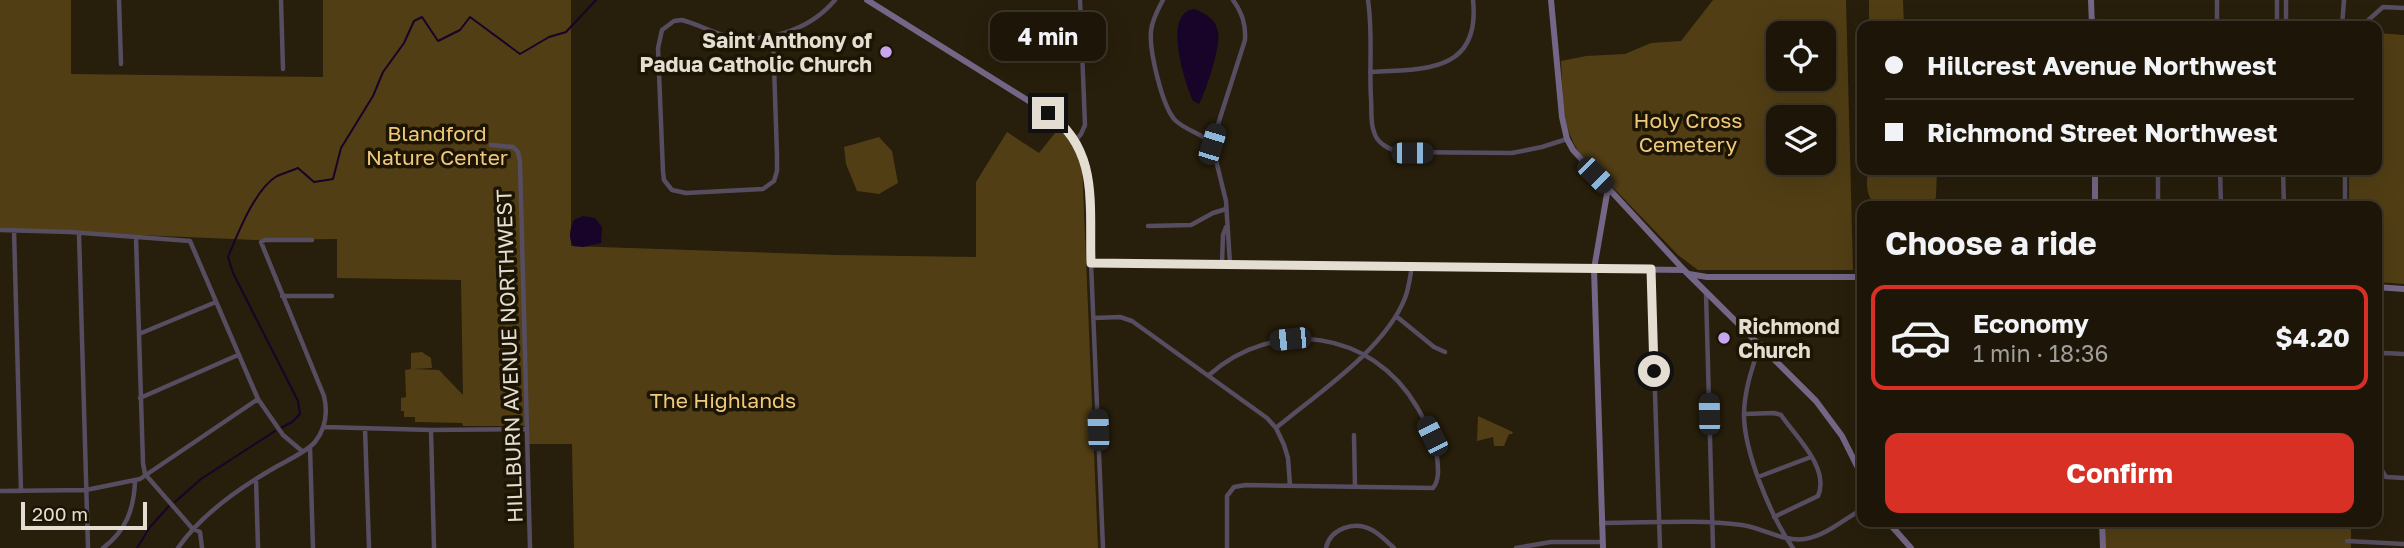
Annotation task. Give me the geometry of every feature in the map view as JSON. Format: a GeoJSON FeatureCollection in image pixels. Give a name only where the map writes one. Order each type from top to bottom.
{"type":"FeatureCollection","features":[{"type":"Feature","properties":{"kind":"street"},"geometry":{"type":"LineString","coordinates":[[119,0],[121,64]]}},
{"type":"Feature","properties":{"kind":"street"},"geometry":{"type":"LineString","coordinates":[[281,0],[283,69]]}},
{"type":"Feature","properties":{"kind":"street"},"geometry":{"type":"LineString","coordinates":[[773,36],[777,163],[774,181],[763,188],[686,192],[672,190],[664,180],[663,172],[658,56],[662,30],[674,21],[682,20],[727,36],[773,36],[804,25],[835,0]]}},
{"type":"Feature","properties":{"kind":"street"},"geometry":{"type":"LineString","coordinates":[[867,0],[1048,113],[1068,128],[1085,157],[1103,548]]}},
{"type":"Feature","properties":{"kind":"street"},"geometry":{"type":"LineString","coordinates":[[1076,139],[1085,125],[1080,0]]}},
{"type":"Feature","properties":{"kind":"street"},"geometry":{"type":"LineString","coordinates":[[1163,0],[1151,29],[1165,102],[1175,120],[1212,144]]}},
{"type":"Feature","properties":{"kind":"street"},"geometry":{"type":"LineString","coordinates":[[1226,264],[1229,236],[1226,209],[1212,144],[1245,40],[1246,28],[1242,13],[1233,0]]}},
{"type":"Feature","properties":{"kind":"street"},"geometry":{"type":"LineString","coordinates":[[1368,0],[1374,132],[1378,140],[1390,150],[1412,153],[1512,153],[1567,139]]}},
{"type":"Feature","properties":{"kind":"street"},"geometry":{"type":"LineString","coordinates":[[1370,72],[1426,69],[1438,67],[1451,60],[1471,31],[1473,0]]}},
{"type":"Feature","properties":{"kind":"street"},"geometry":{"type":"LineString","coordinates":[[1551,0],[1562,117],[1567,139],[1581,161],[1706,292],[1816,401],[1842,436],[1857,466]]}},
{"type":"Feature","properties":{"kind":"street"},"geometry":{"type":"LineString","coordinates":[[2091,0],[2092,21]]}},
{"type":"Feature","properties":{"kind":"street"},"geometry":{"type":"LineString","coordinates":[[2217,0],[2217,21]]}},
{"type":"Feature","properties":{"kind":"street"},"geometry":{"type":"LineString","coordinates":[[2277,0],[2277,21]]}},
{"type":"Feature","properties":{"kind":"street"},"geometry":{"type":"LineString","coordinates":[[2286,0],[2286,21]]}},
{"type":"Feature","properties":{"kind":"street"},"geometry":{"type":"LineString","coordinates":[[2343,21],[2344,0]]}},
{"type":"Feature","properties":{"kind":"street"},"geometry":{"type":"LineString","coordinates":[[2367,21],[2383,7],[2404,8]]}},
{"type":"Feature","properties":{"kind":"street","name":"HILLBURN AVENUE NORTHWEST"},"geometry":{"type":"LineString","coordinates":[[491,145],[515,148],[520,162],[530,548]]}},
{"type":"Feature","properties":{"kind":"street"},"geometry":{"type":"LineString","coordinates":[[2095,175],[2095,201]]}},
{"type":"Feature","properties":{"kind":"street"},"geometry":{"type":"LineString","coordinates":[[2158,175],[2158,201]]}},
{"type":"Feature","properties":{"kind":"street"},"geometry":{"type":"LineString","coordinates":[[2220,175],[2221,201]]}},
{"type":"Feature","properties":{"kind":"street"},"geometry":{"type":"LineString","coordinates":[[2283,175],[2284,201]]}},
{"type":"Feature","properties":{"kind":"street"},"geometry":{"type":"LineString","coordinates":[[2345,175],[2345,201]]}},
{"type":"Feature","properties":{"kind":"street"},"geometry":{"type":"LineString","coordinates":[[1516,548],[1551,542],[1602,545],[1594,269],[1608,188]]}},
{"type":"Feature","properties":{"kind":"street"},"geometry":{"type":"LineString","coordinates":[[1148,226],[1191,225],[1226,209]]}},
{"type":"Feature","properties":{"kind":"street"},"geometry":{"type":"LineString","coordinates":[[0,230],[189,240],[258,399],[283,435],[302,451]]}},
{"type":"Feature","properties":{"kind":"street"},"geometry":{"type":"LineString","coordinates":[[14,230],[21,491]]}},
{"type":"Feature","properties":{"kind":"street"},"geometry":{"type":"LineString","coordinates":[[79,234],[88,548]]}},
{"type":"Feature","properties":{"kind":"street"},"geometry":{"type":"LineString","coordinates":[[136,238],[142,463],[145,474],[192,528],[200,532],[202,548]]}},
{"type":"Feature","properties":{"kind":"street"},"geometry":{"type":"LineString","coordinates":[[178,548],[192,528],[256,479],[310,447],[324,426],[327,415],[324,396],[261,245],[261,241],[265,240],[312,240]]}},
{"type":"Feature","properties":{"kind":"street"},"geometry":{"type":"LineString","coordinates":[[1091,263],[1651,269],[1686,271],[1707,276],[1857,277]]}},
{"type":"Feature","properties":{"kind":"street"},"geometry":{"type":"LineString","coordinates":[[1276,428],[1365,355],[1396,316],[1406,296],[1412,266]]}},
{"type":"Feature","properties":{"kind":"street"},"geometry":{"type":"LineString","coordinates":[[1651,269],[1660,548]]}},
{"type":"Feature","properties":{"kind":"street"},"geometry":{"type":"LineString","coordinates":[[2382,287],[2404,289]]}},
{"type":"Feature","properties":{"kind":"street"},"geometry":{"type":"LineString","coordinates":[[1706,292],[1713,548]]}},
{"type":"Feature","properties":{"kind":"street"},"geometry":{"type":"LineString","coordinates":[[282,296],[332,296]]}},
{"type":"Feature","properties":{"kind":"street"},"geometry":{"type":"LineString","coordinates":[[139,334],[216,302]]}},
{"type":"Feature","properties":{"kind":"street"},"geometry":{"type":"LineString","coordinates":[[1396,316],[1434,347],[1445,352]]}},
{"type":"Feature","properties":{"kind":"street"},"geometry":{"type":"LineString","coordinates":[[1093,318],[1120,317],[1132,321],[1256,408],[1276,428],[1288,458],[1290,486]]}},
{"type":"Feature","properties":{"kind":"street"},"geometry":{"type":"LineString","coordinates":[[1209,375],[1238,354],[1272,341],[1316,340],[1338,344],[1365,355],[1404,388],[1423,418],[1436,448],[1437,484],[1433,488],[1238,485],[1227,496],[1227,548]]}},
{"type":"Feature","properties":{"kind":"street"},"geometry":{"type":"LineString","coordinates":[[1761,344],[1746,390],[1744,414],[1758,477],[1774,517],[1793,548]]}},
{"type":"Feature","properties":{"kind":"street"},"geometry":{"type":"LineString","coordinates":[[2382,354],[2404,354]]}},
{"type":"Feature","properties":{"kind":"street"},"geometry":{"type":"LineString","coordinates":[[140,398],[238,355]]}},
{"type":"Feature","properties":{"kind":"street"},"geometry":{"type":"LineString","coordinates":[[0,491],[86,490],[135,481],[258,399]]}},
{"type":"Feature","properties":{"kind":"street"},"geometry":{"type":"LineString","coordinates":[[1744,414],[1781,415],[1811,457],[1821,478],[1822,488],[1818,496],[1774,517]]}},
{"type":"Feature","properties":{"kind":"street"},"geometry":{"type":"LineString","coordinates":[[324,426],[431,430],[526,429]]}},
{"type":"Feature","properties":{"kind":"street"},"geometry":{"type":"LineString","coordinates":[[365,428],[369,548]]}},
{"type":"Feature","properties":{"kind":"street"},"geometry":{"type":"LineString","coordinates":[[431,430],[434,548]]}},
{"type":"Feature","properties":{"kind":"street"},"geometry":{"type":"LineString","coordinates":[[1354,435],[1355,487]]}},
{"type":"Feature","properties":{"kind":"street"},"geometry":{"type":"LineString","coordinates":[[310,447],[313,548]]}},
{"type":"Feature","properties":{"kind":"street"},"geometry":{"type":"LineString","coordinates":[[1758,477],[1811,457]]}},
{"type":"Feature","properties":{"kind":"street"},"geometry":{"type":"LineString","coordinates":[[2382,464],[2383,475],[2386,477],[2404,478]]}},
{"type":"Feature","properties":{"kind":"street"},"geometry":{"type":"LineString","coordinates":[[256,479],[258,548]]}},
{"type":"Feature","properties":{"kind":"street"},"geometry":{"type":"LineString","coordinates":[[103,548],[114,540],[128,520],[135,481]]}},
{"type":"Feature","properties":{"kind":"street"},"geometry":{"type":"LineString","coordinates":[[1601,523],[1712,522],[1756,527],[1798,540],[1816,535],[1857,512]]}},
{"type":"Feature","properties":{"kind":"street"},"geometry":{"type":"LineString","coordinates":[[1326,548],[1331,535],[1337,530],[1361,527],[1371,529],[1394,548]]}},
{"type":"Feature","properties":{"kind":"street"},"geometry":{"type":"LineString","coordinates":[[1893,527],[1912,548]]}},
{"type":"Feature","properties":{"kind":"street"},"geometry":{"type":"LineString","coordinates":[[2102,527],[2103,548]]}},
{"type":"Feature","properties":{"kind":"street"},"geometry":{"type":"LineString","coordinates":[[2347,541],[2404,544]]}},
{"type":"Feature","properties":{"kind":"green space"},"geometry":{"type":"Polygon","coordinates":[[[0,0],[71,0],[71,74],[323,77],[323,0],[571,0],[571,246],[976,257],[976,182],[1007,132],[1039,153],[1059,128],[1067,132],[1082,163],[1098,548],[574,548],[572,444],[529,444],[529,426],[463,426],[462,423],[415,422],[415,417],[404,417],[404,411],[401,411],[401,398],[406,397],[405,370],[411,369],[411,353],[422,352],[431,358],[432,368],[413,369],[439,370],[463,395],[461,280],[337,278],[337,239],[255,240],[0,229],[0,0]]]}},
{"type":"Feature","properties":{"kind":"green space","name":"Holy Cross Cemetery"},"geometry":{"type":"Polygon","coordinates":[[[1713,0],[1846,0],[1853,270],[1698,270],[1678,255],[1579,152],[1566,120],[1561,61],[1586,56],[1625,54],[1651,43],[1681,41],[1713,0]]]}},
{"type":"Feature","properties":{"kind":"green space"},"geometry":{"type":"Polygon","coordinates":[[[1869,0],[1903,0],[1904,21],[1869,21],[1869,0]]]}},
{"type":"Feature","properties":{"kind":"green space"},"geometry":{"type":"Polygon","coordinates":[[[2382,33],[2404,35],[2404,284],[2382,282],[2382,201],[2349,201],[2349,175],[2382,175],[2382,33]]]}},
{"type":"Feature","properties":{"kind":"green space"},"geometry":{"type":"Polygon","coordinates":[[[879,137],[892,151],[898,183],[879,194],[857,191],[846,164],[844,147],[879,137]]]}},
{"type":"Feature","properties":{"kind":"green space"},"geometry":{"type":"Polygon","coordinates":[[[1868,175],[1937,175],[1936,197],[1873,201],[1868,175]]]}},
{"type":"Feature","properties":{"kind":"green space"},"geometry":{"type":"Polygon","coordinates":[[[1478,416],[1513,432],[1509,434],[1504,446],[1494,446],[1493,437],[1477,441],[1478,416]]]}},
{"type":"Feature","properties":{"kind":"green space"},"geometry":{"type":"Polygon","coordinates":[[[2103,527],[2351,527],[2351,548],[2103,548],[2103,527]]]}},
{"type":"Feature","properties":{"kind":"shaded area"},"geometry":{"type":"Polygon","coordinates":[[[1194,9],[1209,17],[1218,32],[1215,58],[1199,104],[1193,101],[1178,50],[1179,23],[1184,13],[1194,9]]]}},
{"type":"Feature","properties":{"kind":"shaded area"},"geometry":{"type":"Polygon","coordinates":[[[583,216],[595,218],[602,227],[601,243],[583,247],[573,246],[571,243],[574,220],[583,216]]]}},
{"type":"Feature","properties":{"kind":"waterway"},"geometry":{"type":"LineString","coordinates":[[281,428],[300,414],[298,401],[233,273],[228,257],[248,212],[261,191],[277,176],[298,168],[314,182],[333,179],[341,148],[373,96],[383,72],[404,43],[414,21],[422,17],[438,41],[460,30],[470,17],[520,54],[549,37],[566,32],[596,0]]}},
{"type":"Feature","properties":{"kind":"waterway"},"geometry":{"type":"LineString","coordinates":[[175,502],[201,479],[275,431]]}},
{"type":"Feature","properties":{"kind":"waterway"},"geometry":{"type":"LineString","coordinates":[[137,548],[150,527],[169,506]]}},
{"type":"Feature","properties":{"kind":"place","name":"Saint Anthony of Padua Catholic Church"},"geometry":{"type":"Point","coordinates":[886,52]}},
{"type":"Feature","properties":{"kind":"place","name":"Richmond Church"},"geometry":{"type":"Point","coordinates":[1724,338]}},
{"type":"Feature","properties":{"kind":"route"},"geometry":{"type":"LineString","coordinates":[[1048,113],[1068,128],[1085,157],[1091,263],[1651,269],[1654,371]]}},
{"type":"Feature","properties":{"kind":"park label","name":"Blandford Nature Center"},"geometry":{"type":"Point","coordinates":[437,145]}},
{"type":"Feature","properties":{"kind":"park label","name":"The Highlands"},"geometry":{"type":"Point","coordinates":[723,400]}}]}
